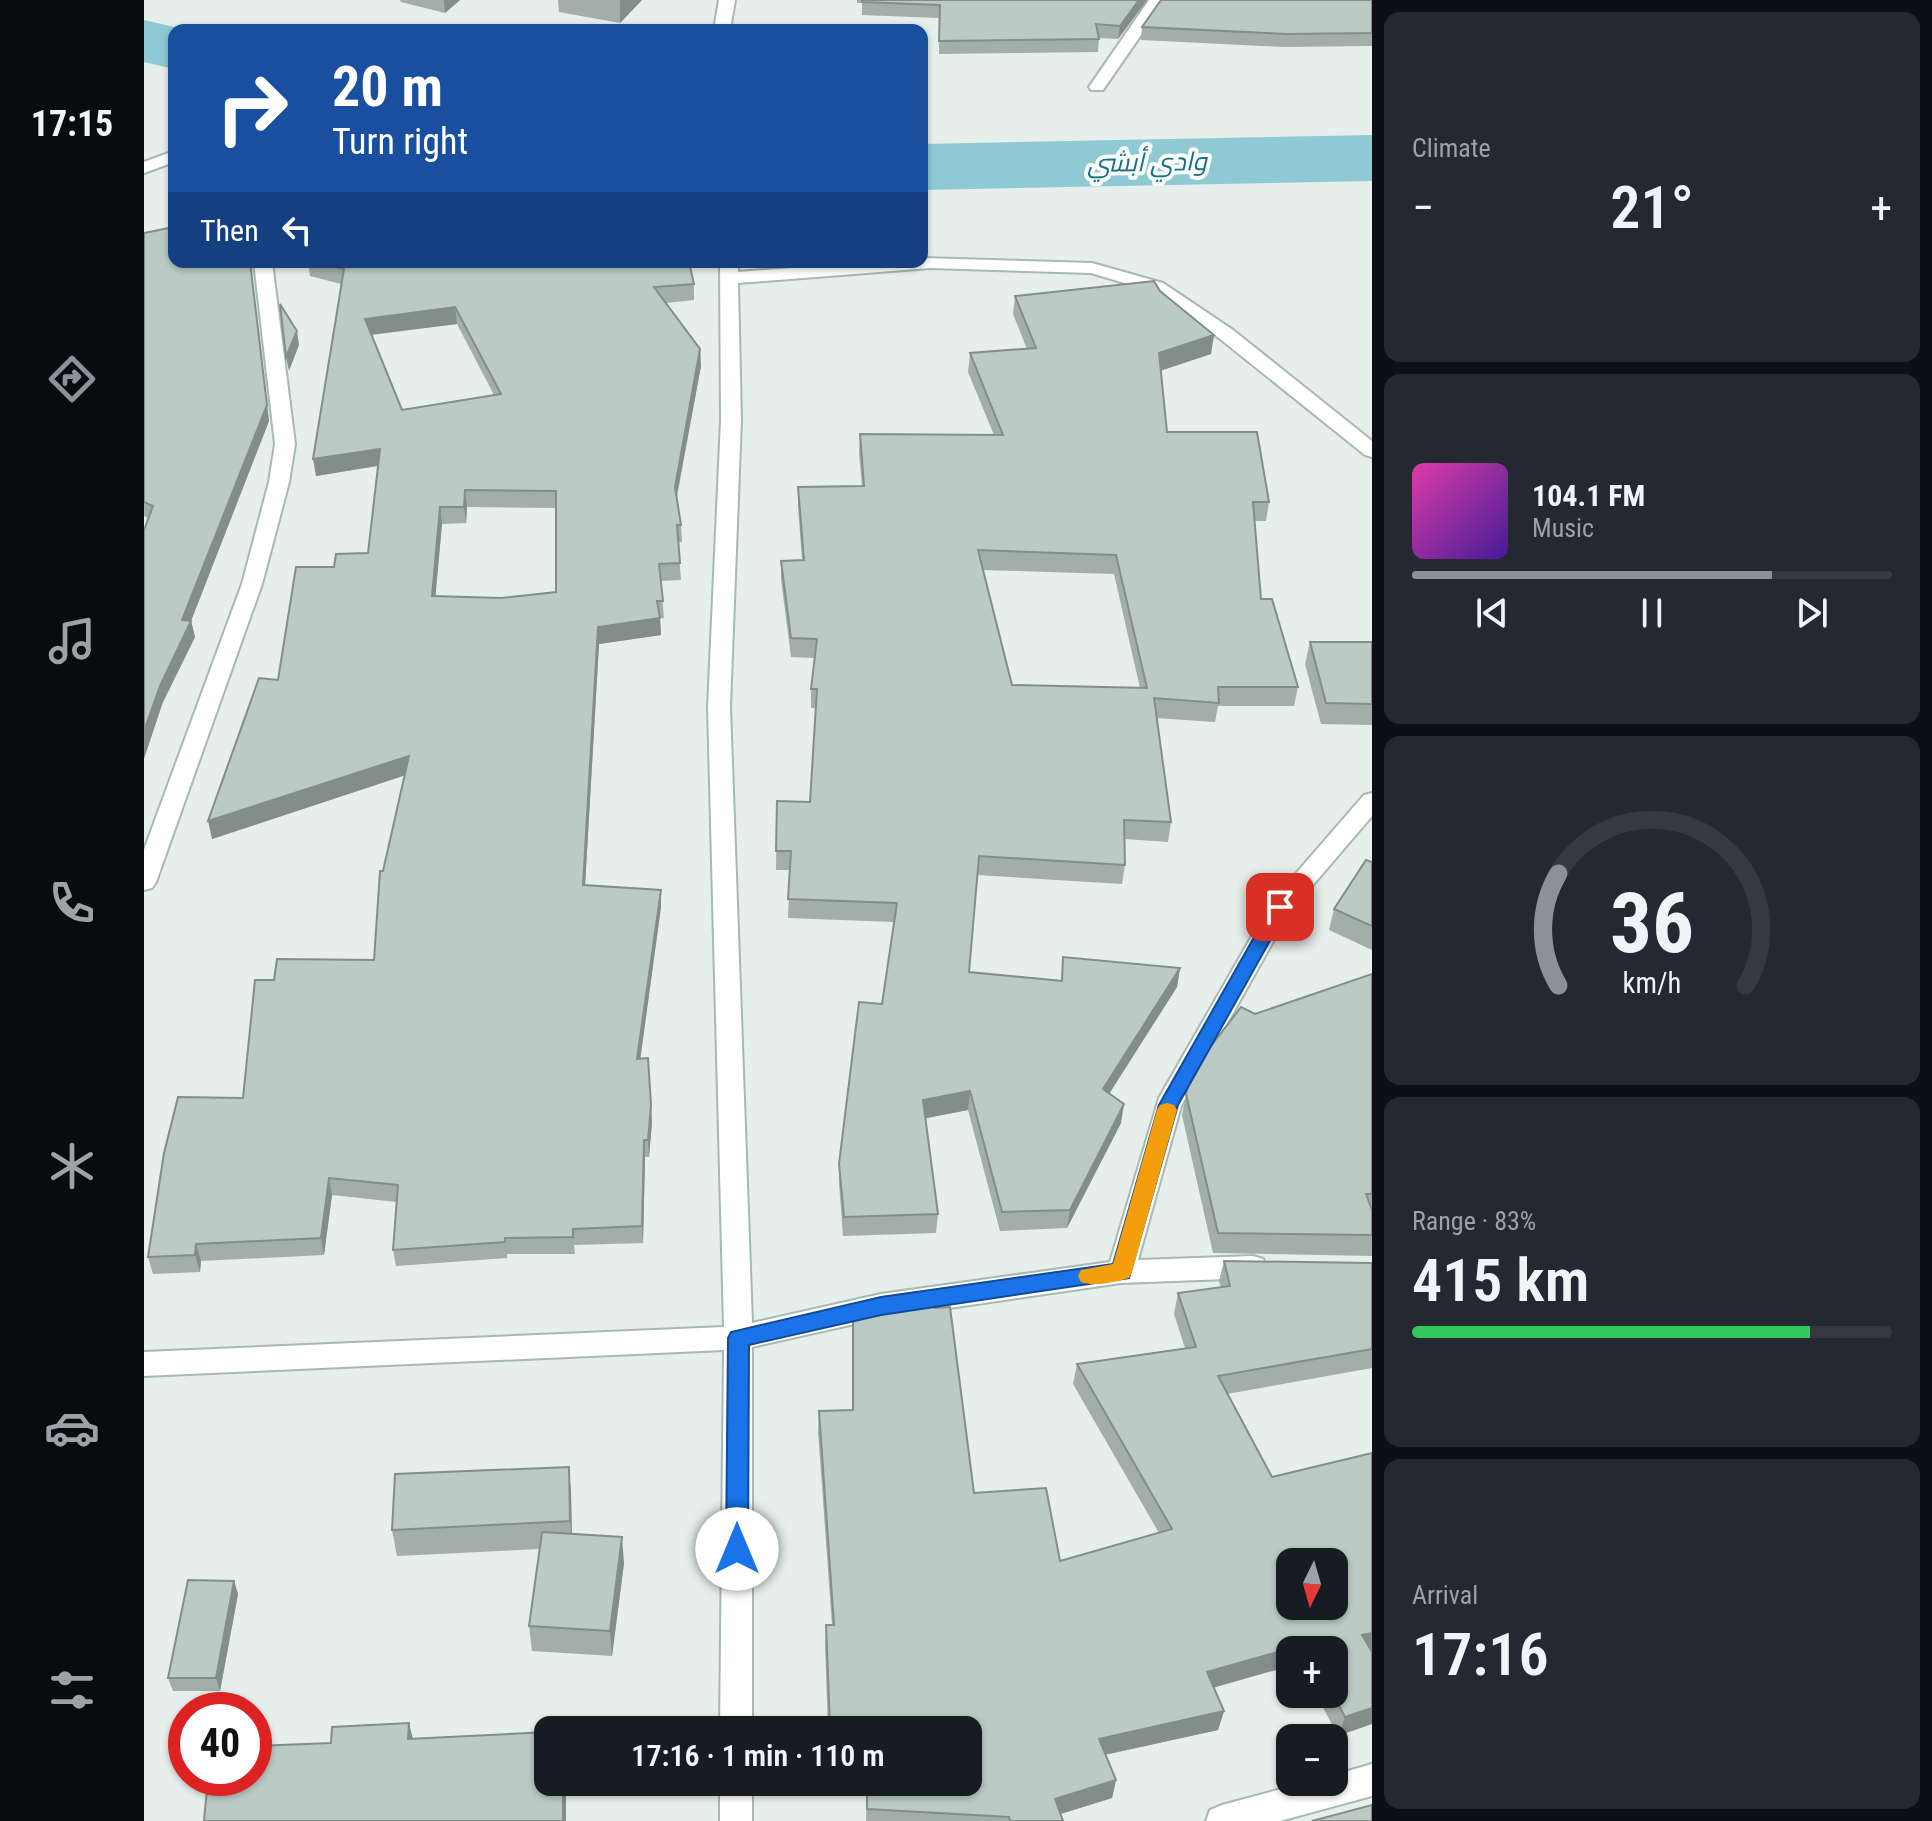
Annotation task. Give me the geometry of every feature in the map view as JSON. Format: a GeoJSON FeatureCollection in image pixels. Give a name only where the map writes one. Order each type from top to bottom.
{"type":"FeatureCollection","features":[{"type":"Feature","properties":{"kind":"street"},"geometry":{"type":"LineString","coordinates":[[723,24],[727,0]]}},
{"type":"Feature","properties":{"kind":"street"},"geometry":{"type":"LineString","coordinates":[[1097,87],[1157,0]]}},
{"type":"Feature","properties":{"kind":"street"},"geometry":{"type":"LineString","coordinates":[[144,168],[168,158]]}},
{"type":"Feature","properties":{"kind":"street"},"geometry":{"type":"LineString","coordinates":[[928,263],[1092,268],[1157,287],[1226,334],[1372,451]]}},
{"type":"Feature","properties":{"kind":"street"},"geometry":{"type":"LineString","coordinates":[[144,882],[252,584],[279,482],[285,444],[264,268]]}},
{"type":"Feature","properties":{"kind":"street"},"geometry":{"type":"LineString","coordinates":[[736,1716],[738,1338],[719,707],[731,420],[729,270],[786,268]]}},
{"type":"Feature","properties":{"kind":"street"},"geometry":{"type":"LineString","coordinates":[[1121,1272],[1168,1105],[1280,907],[1372,801]]}},
{"type":"Feature","properties":{"kind":"street"},"geometry":{"type":"LineString","coordinates":[[144,1364],[738,1338],[881,1306],[1121,1272],[1223,1267],[1283,1268]]}},
{"type":"Feature","properties":{"kind":"street"},"geometry":{"type":"LineString","coordinates":[[1222,1821],[1372,1780]]}},
{"type":"Feature","properties":{"kind":"street"},"geometry":{"type":"LineString","coordinates":[[736,1796],[736,1821]]}},
{"type":"Feature","properties":{"kind":"building"},"geometry":{"type":"Polygon","coordinates":[[[862,0],[1139,0],[1120,26],[1096,24],[1099,39],[939,41],[940,5],[862,0]]]}},
{"type":"Feature","properties":{"kind":"building"},"geometry":{"type":"Polygon","coordinates":[[[1161,0],[1372,0],[1372,33],[1286,34],[1142,27],[1161,0]]]}},
{"type":"Feature","properties":{"kind":"building"},"geometry":{"type":"Polygon","coordinates":[[[168,228],[168,268],[251,268],[267,405],[182,620],[191,621],[160,686],[144,731],[144,530],[153,506],[144,502],[144,233],[168,228]]]}},
{"type":"Feature","properties":{"kind":"building"},"geometry":{"type":"Polygon","coordinates":[[[340,268],[690,268],[694,284],[654,287],[700,349],[675,487],[681,525],[677,525],[680,563],[659,564],[663,601],[657,601],[660,618],[598,627],[583,885],[661,890],[637,1059],[648,1058],[651,1105],[648,1140],[644,1140],[642,1226],[573,1229],[573,1237],[505,1238],[505,1242],[393,1250],[398,1185],[329,1178],[321,1238],[196,1244],[195,1255],[148,1257],[164,1153],[178,1097],[243,1098],[255,980],[274,980],[277,959],[374,960],[380,871],[383,871],[409,756],[208,821],[259,678],[278,680],[296,567],[334,567],[336,554],[368,553],[380,449],[313,459],[344,269],[340,268]],[[455,307],[365,319],[402,410],[501,394],[455,307]],[[465,490],[464,507],[440,507],[432,596],[501,598],[556,592],[556,491],[465,490]]]}},
{"type":"Feature","properties":{"kind":"building"},"geometry":{"type":"Polygon","coordinates":[[[1154,281],[1160,291],[1214,335],[1159,353],[1167,432],[1257,432],[1269,502],[1253,502],[1261,599],[1272,599],[1298,687],[1218,687],[1219,703],[1154,698],[1171,822],[1124,820],[1125,865],[979,856],[969,972],[1062,981],[1063,957],[1180,968],[1103,1089],[1124,1104],[1070,1210],[1002,1212],[970,1091],[923,1100],[938,1214],[844,1217],[839,1164],[859,1002],[882,1004],[897,903],[788,899],[791,851],[776,851],[777,801],[810,802],[817,689],[811,689],[817,639],[791,638],[781,561],[804,560],[798,487],[864,486],[860,434],[1003,435],[970,353],[1036,348],[1015,296],[1154,281]],[[978,550],[1012,685],[1147,688],[1116,555],[978,550]]]}},
{"type":"Feature","properties":{"kind":"building"},"geometry":{"type":"Polygon","coordinates":[[[280,304],[297,331],[286,357],[280,304]]]}},
{"type":"Feature","properties":{"kind":"building"},"geometry":{"type":"Polygon","coordinates":[[[1310,642],[1372,642],[1372,704],[1326,703],[1310,642]]]}},
{"type":"Feature","properties":{"kind":"building"},"geometry":{"type":"Polygon","coordinates":[[[1366,860],[1372,862],[1372,926],[1334,909],[1366,860]]]}},
{"type":"Feature","properties":{"kind":"building"},"geometry":{"type":"Polygon","coordinates":[[[1372,974],[1372,1194],[1366,1194],[1372,1210],[1372,1235],[1218,1233],[1186,1094],[1211,1046],[1241,1007],[1255,1014],[1372,974]]]}},
{"type":"Feature","properties":{"kind":"building"},"geometry":{"type":"Polygon","coordinates":[[[1224,1261],[1372,1263],[1372,1349],[1218,1376],[1272,1477],[1372,1453],[1372,1633],[1362,1635],[1372,1652],[1372,1708],[1345,1717],[1340,1708],[1348,1708],[1348,1636],[1276,1636],[1276,1652],[1207,1672],[1224,1711],[1099,1739],[1116,1780],[1055,1799],[1063,1821],[1010,1821],[1009,1817],[867,1809],[867,1796],[982,1796],[982,1716],[830,1716],[826,1625],[834,1625],[819,1411],[853,1410],[853,1307],[868,1304],[935,1304],[935,1308],[950,1307],[974,1493],[1046,1488],[1060,1561],[1172,1529],[1077,1364],[1196,1347],[1178,1293],[1230,1286],[1224,1261]]]}},
{"type":"Feature","properties":{"kind":"building"},"geometry":{"type":"Polygon","coordinates":[[[569,1467],[570,1521],[392,1530],[395,1474],[569,1467]]]}},
{"type":"Feature","properties":{"kind":"building"},"geometry":{"type":"Polygon","coordinates":[[[542,1532],[622,1537],[610,1631],[529,1626],[542,1532]]]}},
{"type":"Feature","properties":{"kind":"building"},"geometry":{"type":"Polygon","coordinates":[[[188,1580],[234,1581],[216,1678],[168,1678],[188,1580]]]}},
{"type":"Feature","properties":{"kind":"building"},"geometry":{"type":"Polygon","coordinates":[[[409,1723],[408,1739],[534,1733],[534,1796],[563,1796],[563,1821],[204,1821],[206,1796],[272,1796],[272,1745],[331,1743],[332,1727],[409,1723]]]}},
{"type":"Feature","properties":{"kind":"building"},"geometry":{"type":"Polygon","coordinates":[[[1372,1805],[1372,1821],[1312,1821],[1372,1805]]]}},
{"type":"Feature","properties":{"kind":"waterway","name":"وادي أبشي"},"geometry":{"type":"LineString","coordinates":[[144,41],[168,47]]}},
{"type":"Feature","properties":{"kind":"waterway","name":"وادي أبشي"},"geometry":{"type":"LineString","coordinates":[[928,167],[1372,158]]}},
{"type":"Feature","properties":{"kind":"slow traffic"},"geometry":{"type":"LineString","coordinates":[[1089,1276],[1121,1272],[1167,1110]]}},
{"type":"Feature","properties":{"kind":"route"},"geometry":{"type":"LineString","coordinates":[[737,1549],[738,1338],[881,1306],[1121,1272],[1168,1105],[1280,907]]}}]}
